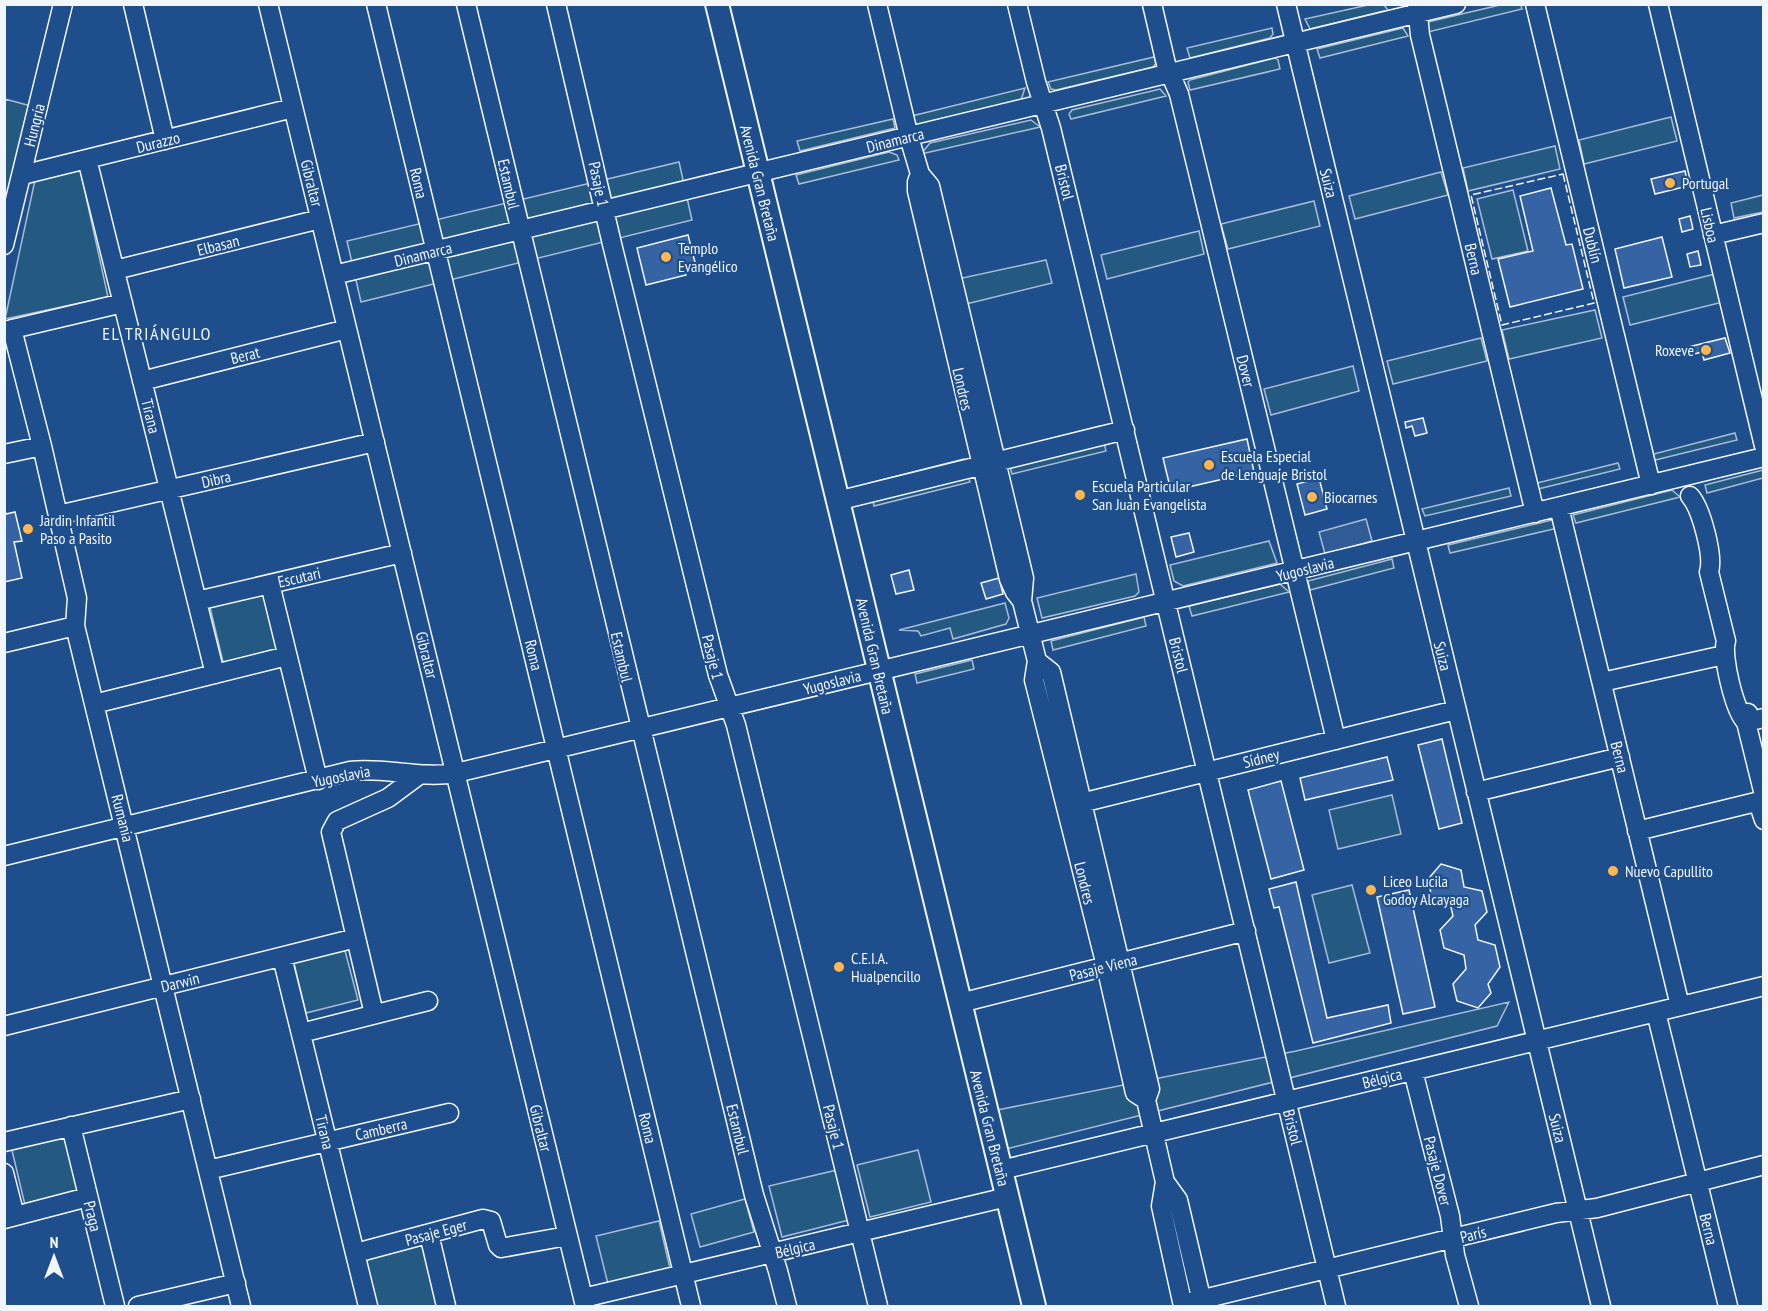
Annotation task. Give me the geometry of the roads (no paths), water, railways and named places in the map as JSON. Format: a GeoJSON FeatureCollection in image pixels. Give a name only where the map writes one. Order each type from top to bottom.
{"type":"FeatureCollection","features":[{"type":"Feature","properties":{"kind":"main road","name":"Avenida Gran Bretaña"},"geometry":{"type":"LineString","coordinates":[[717,4],[1034,1306]]}},
{"type":"Feature","properties":{"kind":"street","name":"Hungría"},"geometry":{"type":"LineString","coordinates":[[4,245],[63,4]]}},
{"type":"Feature","properties":{"kind":"street"},"geometry":{"type":"LineString","coordinates":[[133,4],[165,140]]}},
{"type":"Feature","properties":{"kind":"street","name":"Gibraltar"},"geometry":{"type":"LineString","coordinates":[[268,4],[584,1302]]}},
{"type":"Feature","properties":{"kind":"street","name":"Roma"},"geometry":{"type":"LineString","coordinates":[[376,4],[691,1306]]}},
{"type":"Feature","properties":{"kind":"street","name":"Estambul"},"geometry":{"type":"LineString","coordinates":[[466,4],[756,1206],[787,1306]]}},
{"type":"Feature","properties":{"kind":"street","name":"Pasaje 1"},"geometry":{"type":"LineString","coordinates":[[556,4],[719,681],[736,725],[878,1306]]}},
{"type":"Feature","properties":{"kind":"street","name":"Londres"},"geometry":{"type":"LineString","coordinates":[[877,4],[920,174],[917,191],[989,464],[1009,579],[1022,601],[1037,661],[1034,680],[1074,805],[1113,964],[1135,1093],[1146,1100],[1154,1133],[1165,1182],[1161,1206],[1183,1305]]}},
{"type":"Feature","properties":{"kind":"street","name":"Bristol"},"geometry":{"type":"LineString","coordinates":[[1017,4],[1051,128],[1125,430],[1336,1306]]}},
{"type":"Feature","properties":{"kind":"street","name":"Dover"},"geometry":{"type":"LineString","coordinates":[[1152,4],[1170,74],[1179,94],[1336,740]]}},
{"type":"Feature","properties":{"kind":"street","name":"Suiza"},"geometry":{"type":"LineString","coordinates":[[1286,4],[1601,1306]]}},
{"type":"Feature","properties":{"kind":"street","name":"Dinamarca"},"geometry":{"type":"LineString","coordinates":[[334,275],[1170,74],[1418,9],[1456,4]]}},
{"type":"Feature","properties":{"kind":"street","name":"Dublín"},"geometry":{"type":"LineString","coordinates":[[1535,4],[1651,485]]}},
{"type":"Feature","properties":{"kind":"street","name":"Lisboa"},"geometry":{"type":"LineString","coordinates":[[1658,4],[1764,446]]}},
{"type":"Feature","properties":{"kind":"street","name":"Berna"},"geometry":{"type":"LineString","coordinates":[[1418,9],[1420,35],[1535,513]]}},
{"type":"Feature","properties":{"kind":"street","name":"Durazzo"},"geometry":{"type":"LineString","coordinates":[[22,175],[293,108]]}},
{"type":"Feature","properties":{"kind":"street","name":"Tirana"},"geometry":{"type":"LineString","coordinates":[[87,159],[215,674]]}},
{"type":"Feature","properties":{"kind":"street","name":"Elbasan"},"geometry":{"type":"LineString","coordinates":[[115,270],[320,219]]}},
{"type":"Feature","properties":{"kind":"street"},"geometry":{"type":"LineString","coordinates":[[1713,235],[1764,224]]}},
{"type":"Feature","properties":{"kind":"street"},"geometry":{"type":"LineString","coordinates":[[8,330],[123,303]]}},
{"type":"Feature","properties":{"kind":"street","name":"Berat"},"geometry":{"type":"LineString","coordinates":[[142,381],[347,329]]}},
{"type":"Feature","properties":{"kind":"street","name":"Rumania"},"geometry":{"type":"LineString","coordinates":[[8,330],[42,446],[77,598],[75,626],[241,1306]]}},
{"type":"Feature","properties":{"kind":"street"},"geometry":{"type":"LineString","coordinates":[[837,501],[1125,430]]}},
{"type":"Feature","properties":{"kind":"street","name":"Dibra"},"geometry":{"type":"LineString","coordinates":[[58,515],[375,442]]}},
{"type":"Feature","properties":{"kind":"street"},"geometry":{"type":"LineString","coordinates":[[4,454],[42,446]]}},
{"type":"Feature","properties":{"kind":"street","name":"Yugoslavia"},"geometry":{"type":"LineString","coordinates":[[4,856],[366,769],[419,775],[456,774],[1764,458]]}},
{"type":"Feature","properties":{"kind":"street"},"geometry":{"type":"LineString","coordinates":[[1685,476],[1690,496],[1689,512],[1701,560],[1709,572],[1737,711],[1755,720],[1764,795]]}},
{"type":"Feature","properties":{"kind":"street","name":"Berna"},"geometry":{"type":"LineString","coordinates":[[1559,507],[1680,1006]]}},
{"type":"Feature","properties":{"kind":"street","name":"Escutari"},"geometry":{"type":"LineString","coordinates":[[197,601],[402,553]]}},
{"type":"Feature","properties":{"kind":"street"},"geometry":{"type":"LineString","coordinates":[[270,584],[318,780]]}},
{"type":"Feature","properties":{"kind":"street"},"geometry":{"type":"LineString","coordinates":[[4,643],[75,626]]}},
{"type":"Feature","properties":{"kind":"street"},"geometry":{"type":"LineString","coordinates":[[1602,682],[1725,648]]}},
{"type":"Feature","properties":{"kind":"street"},"geometry":{"type":"LineString","coordinates":[[94,704],[287,656]]}},
{"type":"Feature","properties":{"kind":"street","name":"Sídney"},"geometry":{"type":"LineString","coordinates":[[1074,805],[1456,710]]}},
{"type":"Feature","properties":{"kind":"street"},"geometry":{"type":"LineString","coordinates":[[1476,792],[1620,757]]}},
{"type":"Feature","properties":{"kind":"street"},"geometry":{"type":"LineString","coordinates":[[374,1014],[331,837],[332,827],[337,821],[388,798],[419,775]]}},
{"type":"Feature","properties":{"kind":"street"},"geometry":{"type":"LineString","coordinates":[[1637,831],[1764,801],[1761,811],[1764,820]]}},
{"type":"Feature","properties":{"kind":"street","name":"Pasaje Viena"},"geometry":{"type":"LineString","coordinates":[[960,1003],[1246,931]]}},
{"type":"Feature","properties":{"kind":"street","name":"Darwin"},"geometry":{"type":"LineString","coordinates":[[4,1026],[356,938]]}},
{"type":"Feature","properties":{"kind":"street","name":"Tirana"},"geometry":{"type":"LineString","coordinates":[[282,957],[368,1306]]}},
{"type":"Feature","properties":{"kind":"street","name":"Bélgica"},"geometry":{"type":"LineString","coordinates":[[1000,1170],[1764,986]]}},
{"type":"Feature","properties":{"kind":"street"},"geometry":{"type":"LineString","coordinates":[[301,1033],[428,1001]]}},
{"type":"Feature","properties":{"kind":"street","name":"Berna"},"geometry":{"type":"LineString","coordinates":[[1656,1012],[1728,1306]]}},
{"type":"Feature","properties":{"kind":"street","name":"Pasaje Dover"},"geometry":{"type":"LineString","coordinates":[[1413,1071],[1450,1216],[1455,1255],[1468,1306]]}},
{"type":"Feature","properties":{"kind":"street"},"geometry":{"type":"LineString","coordinates":[[4,1142],[191,1099]]}},
{"type":"Feature","properties":{"kind":"street","name":"Camberra"},"geometry":{"type":"LineString","coordinates":[[208,1170],[449,1113]]}},
{"type":"Feature","properties":{"kind":"street","name":"Praga"},"geometry":{"type":"LineString","coordinates":[[71,1126],[115,1306]]}},
{"type":"Feature","properties":{"kind":"street","name":"París"},"geometry":{"type":"LineString","coordinates":[[1183,1305],[1203,1303],[1453,1238],[1556,1213],[1597,1208],[1764,1166]]}},
{"type":"Feature","properties":{"kind":"street"},"geometry":{"type":"LineString","coordinates":[[4,1173],[10,1217],[88,1197]]}},
{"type":"Feature","properties":{"kind":"street","name":"Londres"},"geometry":{"type":"LineString","coordinates":[[1165,1182],[1178,1200],[1203,1303]]}},
{"type":"Feature","properties":{"kind":"street","name":"Bélgica"},"geometry":{"type":"LineString","coordinates":[[584,1302],[683,1274],[1007,1197]]}},
{"type":"Feature","properties":{"kind":"street","name":"Pasaje Eger"},"geometry":{"type":"LineString","coordinates":[[356,1253],[483,1219],[491,1221],[501,1248],[567,1236]]}},
{"type":"Feature","properties":{"kind":"street"},"geometry":{"type":"LineString","coordinates":[[429,1234],[446,1306]]}},
{"type":"Feature","properties":{"kind":"street"},"geometry":{"type":"LineString","coordinates":[[138,1306],[236,1283]]}},
{"type":"Feature","properties":{"kind":"place","name":"Portugal"},"geometry":{"type":"Point","coordinates":[1670,183]}},
{"type":"Feature","properties":{"kind":"place","name":"Templo Evangélico"},"geometry":{"type":"Point","coordinates":[666,257]}},
{"type":"Feature","properties":{"kind":"place","name":"Roxeve"},"geometry":{"type":"Point","coordinates":[1706,350]}},
{"type":"Feature","properties":{"kind":"place","name":"Escuela Especial de Lenguaje Bristol"},"geometry":{"type":"Point","coordinates":[1209,465]}},
{"type":"Feature","properties":{"kind":"place","name":"Escuela Particular San Juan Evangelista"},"geometry":{"type":"Point","coordinates":[1080,495]}},
{"type":"Feature","properties":{"kind":"place","name":"Biocarnes"},"geometry":{"type":"Point","coordinates":[1312,497]}},
{"type":"Feature","properties":{"kind":"place","name":"Jardin Infantil Paso a Pasito"},"geometry":{"type":"Point","coordinates":[28,529]}},
{"type":"Feature","properties":{"kind":"place","name":"Nuevo Capullito"},"geometry":{"type":"Point","coordinates":[1613,871]}},
{"type":"Feature","properties":{"kind":"place","name":"Liceo Lucila Godoy Alcayaga"},"geometry":{"type":"Point","coordinates":[1371,890]}},
{"type":"Feature","properties":{"kind":"place","name":"C.E.I.A. Hualpencillo"},"geometry":{"type":"Point","coordinates":[839,967]}},
{"type":"Feature","properties":{"kind":"district","name":"EL TRIÁNGULO"},"geometry":{"type":"Point","coordinates":[157,334]}}]}
